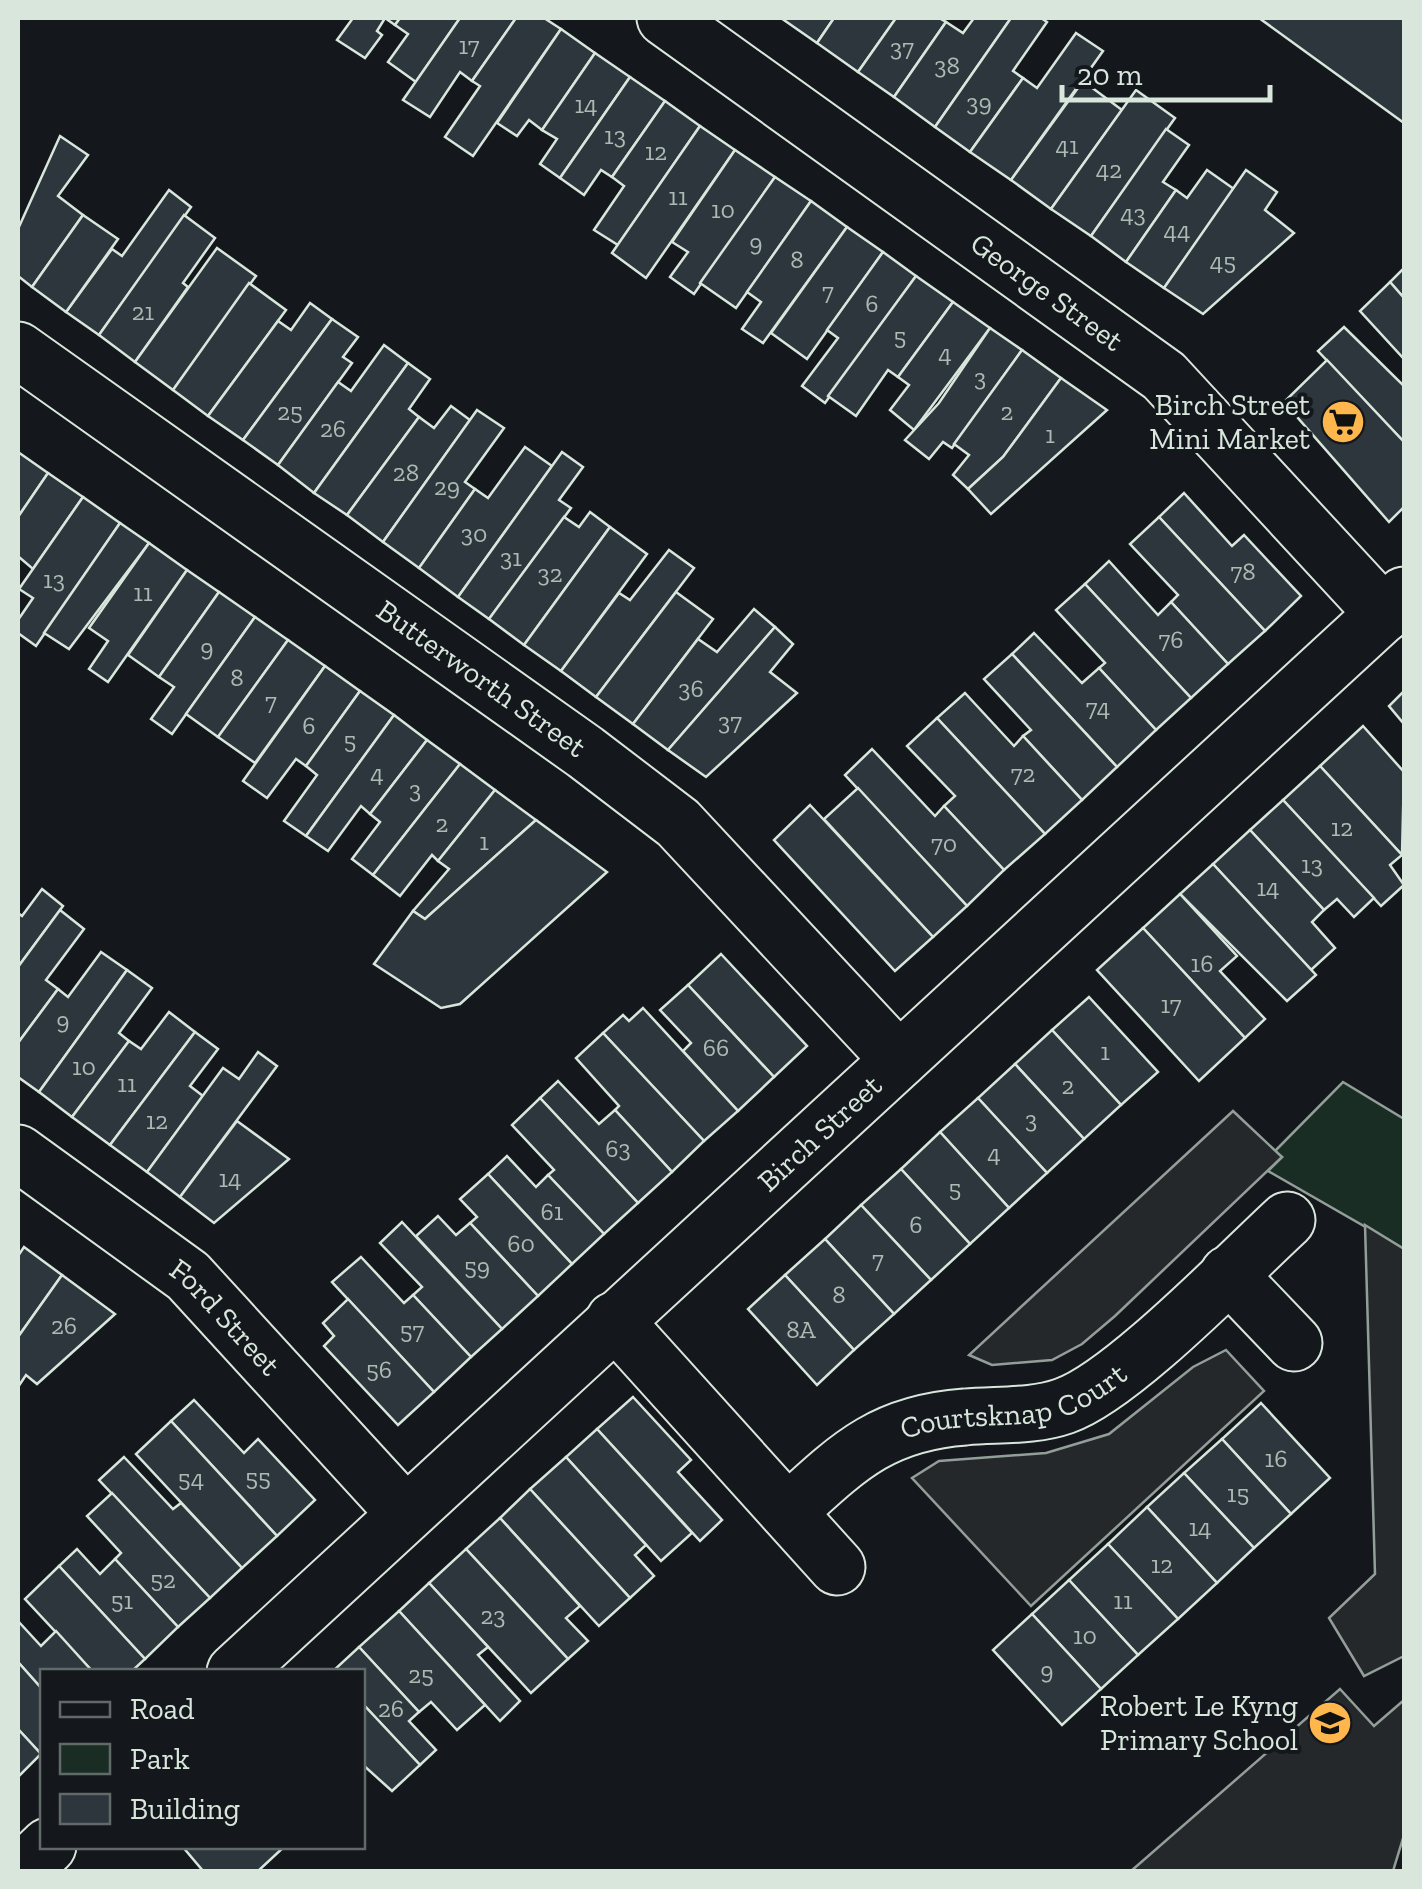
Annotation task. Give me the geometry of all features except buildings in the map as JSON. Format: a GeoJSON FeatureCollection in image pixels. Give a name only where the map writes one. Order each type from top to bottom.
{"type":"FeatureCollection","features":[{"type":"Feature","properties":{"kind":"street","name":"George Street"},"geometry":{"type":"LineString","coordinates":[[665,18],[1164,376],[1394,605]]}},
{"type":"Feature","properties":{"kind":"street","name":"Butterworth Street"},"geometry":{"type":"LineString","coordinates":[[18,350],[585,752],[678,823],[899,1060]]}},
{"type":"Feature","properties":{"kind":"street","name":"Birch Street"},"geometry":{"type":"LineString","coordinates":[[238,1669],[404,1512],[1394,605]]}},
{"type":"Feature","properties":{"kind":"street","name":"Ford Street"},"geometry":{"type":"LineString","coordinates":[[18,1153],[188,1276],[404,1512]]}},
{"type":"Feature","properties":{"kind":"street","name":"Courtsknap Court"},"geometry":{"type":"LineString","coordinates":[[788,1512],[870,1441],[905,1426],[940,1418],[1038,1412],[1082,1398],[1132,1361],[1287,1220]]}},
{"type":"Feature","properties":{"kind":"street"},"geometry":{"type":"LineString","coordinates":[[1228,1274],[1294,1343]]}},
{"type":"Feature","properties":{"kind":"street"},"geometry":{"type":"LineString","coordinates":[[614,1320],[837,1567]]}},
{"type":"Feature","properties":{"kind":"street"},"geometry":{"type":"LineString","coordinates":[[21,1872],[45,1849]]}},
{"type":"Feature","properties":{"kind":"green space"},"geometry":{"type":"Polygon","coordinates":[[[1343,1082],[1404,1119],[1404,1249],[1268,1171],[1282,1157],[1275,1151],[1343,1082]]]}},
{"type":"Feature","properties":{"kind":"shaded area"},"geometry":{"type":"Polygon","coordinates":[[[1233,1111],[1282,1157],[1115,1316],[1082,1344],[1052,1360],[992,1365],[969,1355],[1233,1111]]]}},
{"type":"Feature","properties":{"kind":"shaded area"},"geometry":{"type":"Polygon","coordinates":[[[1365,1225],[1404,1249],[1404,1656],[1364,1676],[1329,1618],[1375,1574],[1365,1225]]]}},
{"type":"Feature","properties":{"kind":"shaded area"},"geometry":{"type":"Polygon","coordinates":[[[1226,1350],[1264,1391],[1031,1606],[912,1478],[939,1461],[1046,1453],[1109,1434],[1193,1367],[1226,1350]]]}},
{"type":"Feature","properties":{"kind":"shaded area","name":"Robert Le Kyng Primary School"},"geometry":{"type":"Polygon","coordinates":[[[1340,1689],[1374,1726],[1404,1700],[1404,1835],[1393,1871],[1131,1871],[1340,1689]]]}},
{"type":"Feature","properties":{"kind":"place","name":"Birch Street Mini Market"},"geometry":{"type":"Point","coordinates":[1343,422]}},
{"type":"Feature","properties":{"kind":"place","name":"Robert Le Kyng Primary School"},"geometry":{"type":"Point","coordinates":[1330,1723]}}]}
